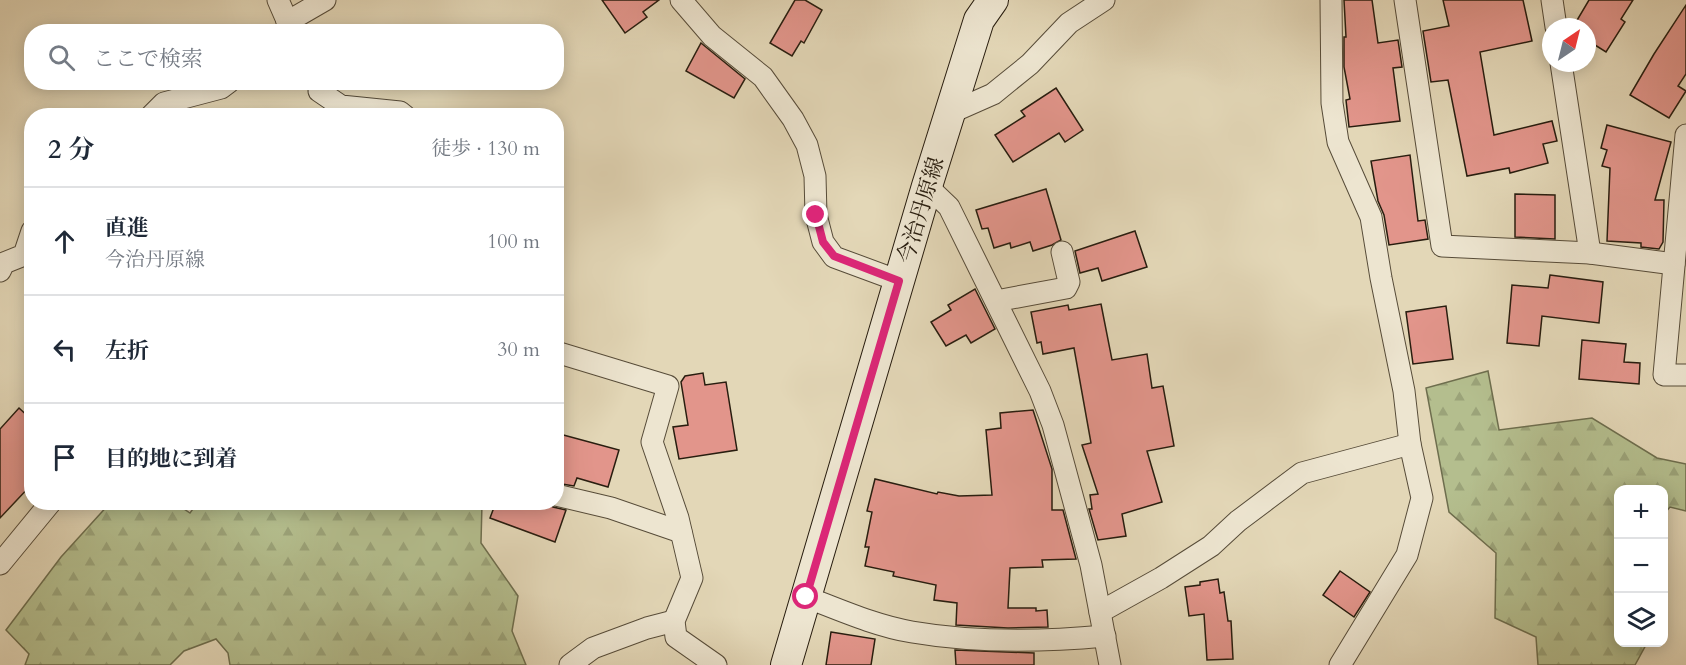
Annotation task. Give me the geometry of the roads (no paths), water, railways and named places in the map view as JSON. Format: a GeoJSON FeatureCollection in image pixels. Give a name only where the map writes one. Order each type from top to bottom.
{"type":"FeatureCollection","features":[{"type":"Feature","properties":{"kind":"main road","name":"今治丹原線"},"geometry":{"type":"LineString","coordinates":[[786,665],[982,7]]}},
{"type":"Feature","properties":{"kind":"street"},"geometry":{"type":"LineString","coordinates":[[278,0],[288,24]]}},
{"type":"Feature","properties":{"kind":"street"},"geometry":{"type":"LineString","coordinates":[[296,24],[325,0]]}},
{"type":"Feature","properties":{"kind":"street"},"geometry":{"type":"LineString","coordinates":[[681,0],[712,36],[763,77],[794,119],[807,145],[815,176],[816,215],[823,242],[834,256],[899,281]]}},
{"type":"Feature","properties":{"kind":"street"},"geometry":{"type":"LineString","coordinates":[[950,113],[993,94],[1030,64],[1069,23],[1104,0]]}},
{"type":"Feature","properties":{"kind":"street"},"geometry":{"type":"LineString","coordinates":[[1331,0],[1332,103],[1338,142],[1371,218],[1404,391],[1410,444],[1422,498],[1407,555],[1340,665]]}},
{"type":"Feature","properties":{"kind":"street"},"geometry":{"type":"LineString","coordinates":[[1405,0],[1442,246],[1590,253],[1674,264]]}},
{"type":"Feature","properties":{"kind":"street"},"geometry":{"type":"LineString","coordinates":[[1552,0],[1555,18]]}},
{"type":"Feature","properties":{"kind":"street"},"geometry":{"type":"LineString","coordinates":[[1562,72],[1590,253]]}},
{"type":"Feature","properties":{"kind":"street"},"geometry":{"type":"LineString","coordinates":[[159,108],[164,103],[213,90]]}},
{"type":"Feature","properties":{"kind":"street"},"geometry":{"type":"LineString","coordinates":[[319,91],[341,106],[360,108]]}},
{"type":"Feature","properties":{"kind":"street"},"geometry":{"type":"LineString","coordinates":[[1686,135],[1664,375],[1686,375]]}},
{"type":"Feature","properties":{"kind":"street"},"geometry":{"type":"LineString","coordinates":[[927,186],[949,207],[1040,391],[1053,425],[1091,565],[1110,665]]}},
{"type":"Feature","properties":{"kind":"street"},"geometry":{"type":"LineString","coordinates":[[996,301],[1066,288],[1069,282],[1062,252]]}},
{"type":"Feature","properties":{"kind":"street"},"geometry":{"type":"LineString","coordinates":[[0,271],[4,263],[24,255]]}},
{"type":"Feature","properties":{"kind":"street"},"geometry":{"type":"LineString","coordinates":[[564,354],[668,386],[652,442],[678,518],[692,578],[674,621],[676,638],[716,665]]}},
{"type":"Feature","properties":{"kind":"street"},"geometry":{"type":"LineString","coordinates":[[1100,612],[1161,578],[1211,546],[1238,521],[1302,474],[1410,444]]}},
{"type":"Feature","properties":{"kind":"street"},"geometry":{"type":"LineString","coordinates":[[564,497],[611,508],[681,532]]}},
{"type":"Feature","properties":{"kind":"street"},"geometry":{"type":"LineString","coordinates":[[0,564],[44,510]]}},
{"type":"Feature","properties":{"kind":"street"},"geometry":{"type":"LineString","coordinates":[[806,597],[847,613],[909,632],[980,641],[1056,640],[1105,636]]}},
{"type":"Feature","properties":{"kind":"street"},"geometry":{"type":"LineString","coordinates":[[570,665],[593,648],[647,628],[674,621]]}}]}
